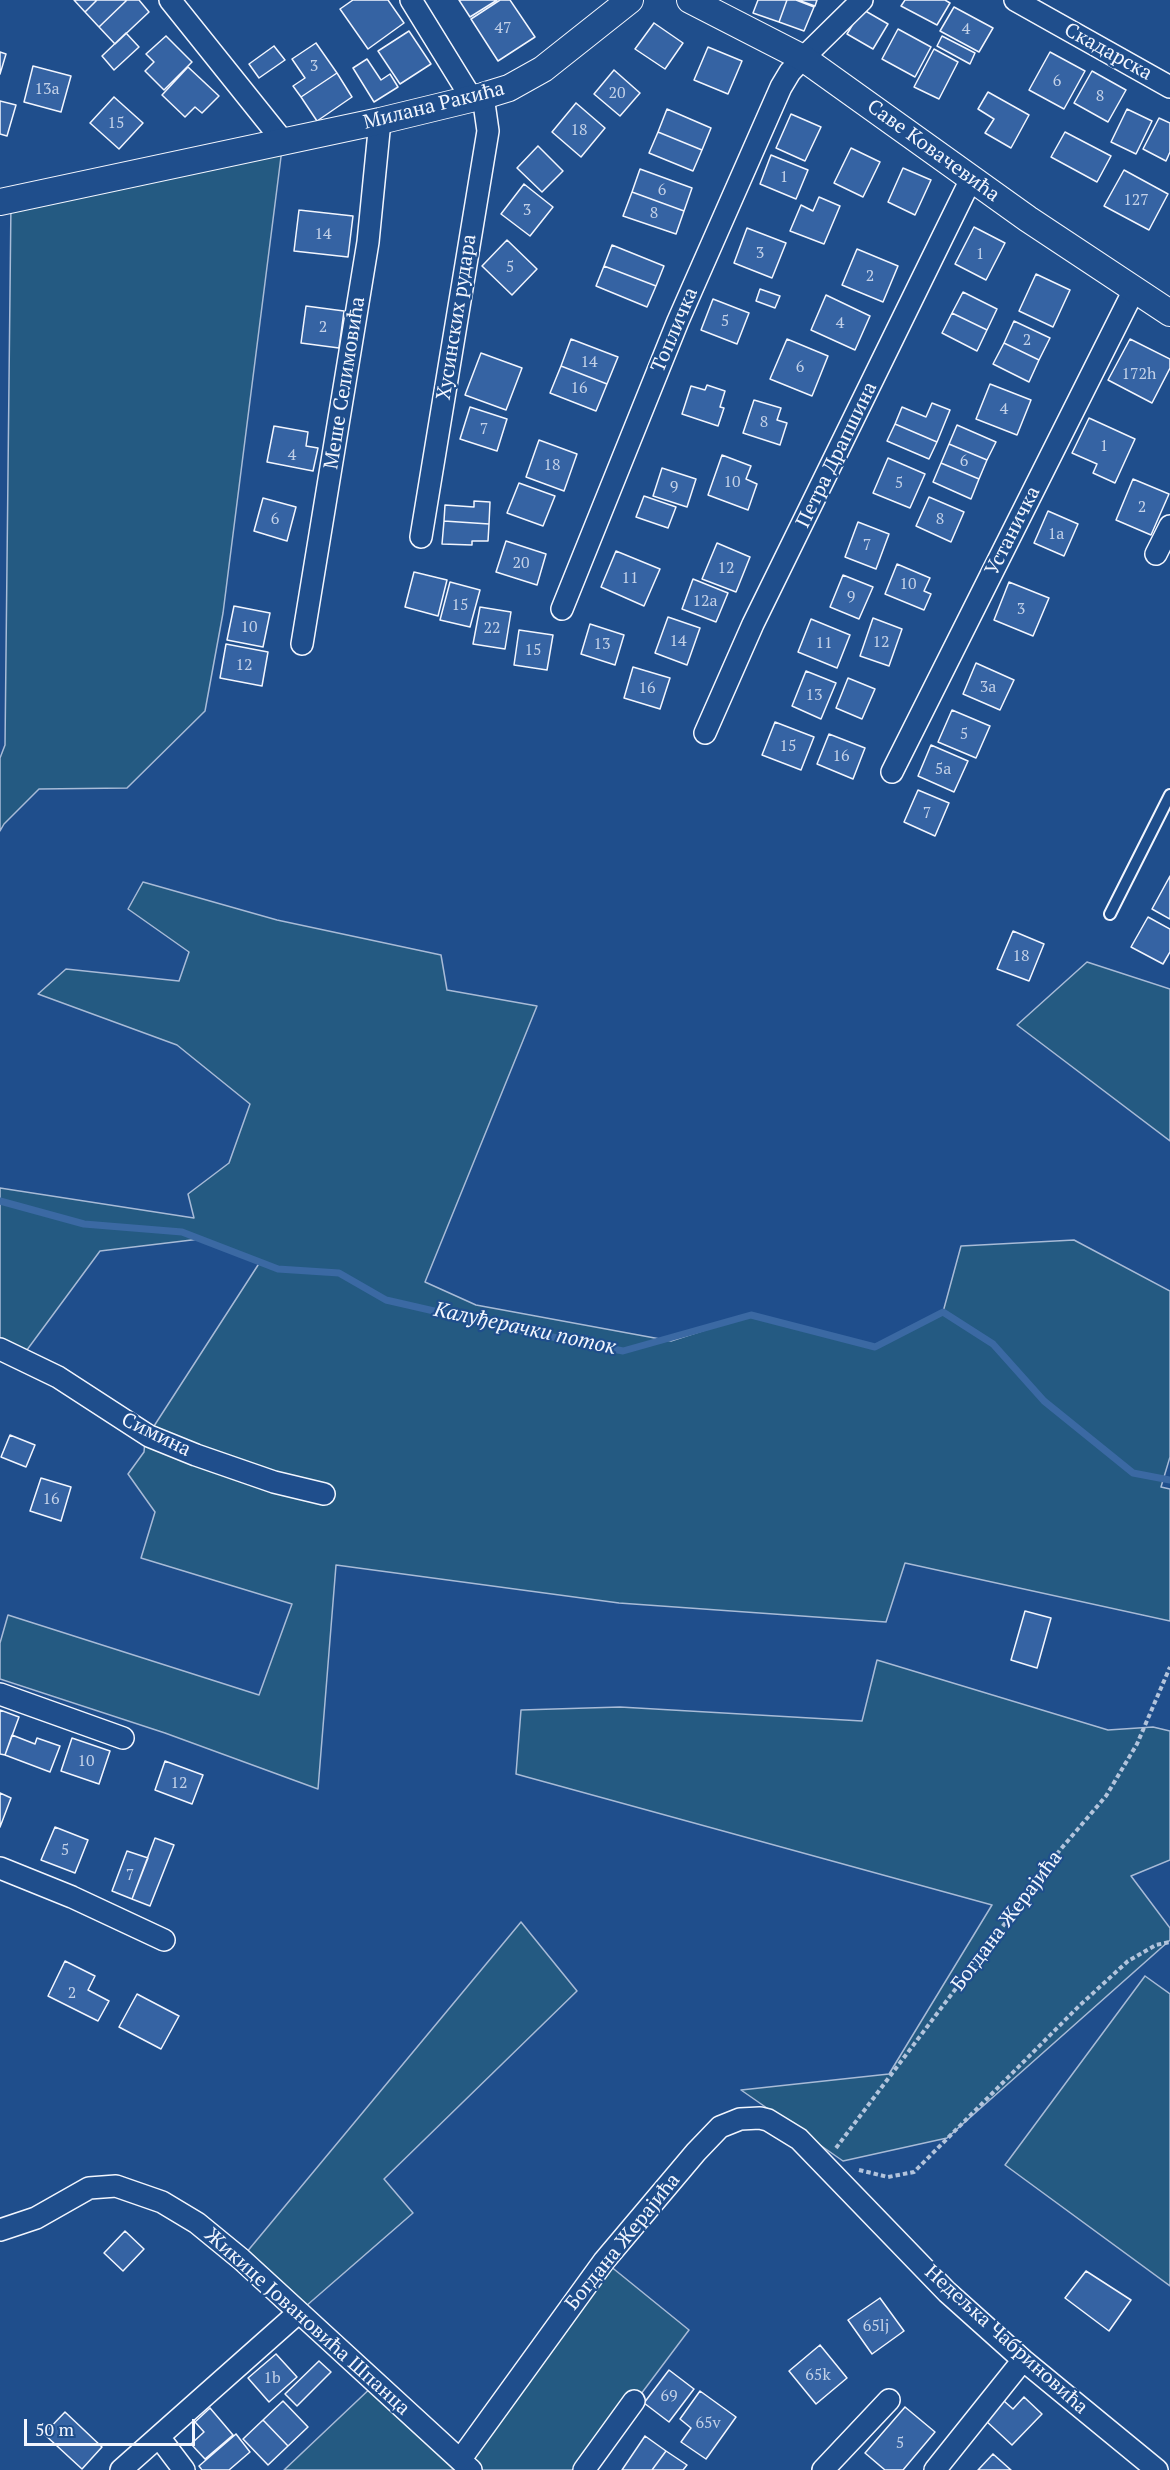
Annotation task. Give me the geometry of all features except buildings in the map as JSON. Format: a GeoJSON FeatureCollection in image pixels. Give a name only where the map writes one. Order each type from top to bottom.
{"type":"FeatureCollection","features":[{"type":"Feature","properties":{"kind":"street"},"geometry":{"type":"LineString","coordinates":[[170,0],[283,141]]}},
{"type":"Feature","properties":{"kind":"street"},"geometry":{"type":"LineString","coordinates":[[411,0],[478,98]]}},
{"type":"Feature","properties":{"kind":"street","name":"Милана Ракића"},"geometry":{"type":"LineString","coordinates":[[0,202],[478,98],[509,88],[543,69],[630,0]]}},
{"type":"Feature","properties":{"kind":"street","name":"Саве Ковачевића"},"geometry":{"type":"LineString","coordinates":[[690,0],[803,58],[971,179],[1170,313]]}},
{"type":"Feature","properties":{"kind":"street","name":"Топличка"},"geometry":{"type":"LineString","coordinates":[[562,609],[678,321],[782,87],[790,72],[862,0]]}},
{"type":"Feature","properties":{"kind":"street","name":"Скадарска"},"geometry":{"type":"LineString","coordinates":[[1016,0],[1170,87]]}},
{"type":"Feature","properties":{"kind":"street","name":"Хусинских рудара"},"geometry":{"type":"LineString","coordinates":[[421,537],[488,131],[478,98]]}},
{"type":"Feature","properties":{"kind":"street","name":"Меше Селимовића"},"geometry":{"type":"LineString","coordinates":[[302,644],[368,242],[380,121]]}},
{"type":"Feature","properties":{"kind":"street","name":"Петра Драпшина"},"geometry":{"type":"LineString","coordinates":[[705,733],[753,624],[971,179]]}},
{"type":"Feature","properties":{"kind":"street","name":"Устаничка"},"geometry":{"type":"LineString","coordinates":[[892,772],[1134,290]]}},
{"type":"Feature","properties":{"kind":"street"},"geometry":{"type":"LineString","coordinates":[[1156,554],[1170,526]]}},
{"type":"Feature","properties":{"kind":"street","name":"Симина"},"geometry":{"type":"LineString","coordinates":[[0,1349],[58,1377],[149,1436],[274,1482],[324,1494]]}},
{"type":"Feature","properties":{"kind":"street"},"geometry":{"type":"LineString","coordinates":[[0,1694],[123,1738]]}},
{"type":"Feature","properties":{"kind":"street"},"geometry":{"type":"LineString","coordinates":[[0,1868],[72,1897],[164,1940]]}},
{"type":"Feature","properties":{"kind":"street","name":"Богдана Жерајића"},"geometry":{"type":"LineString","coordinates":[[465,2465],[604,2261],[720,2127],[740,2119],[768,2120],[799,2139],[831,2170]]}},
{"type":"Feature","properties":{"kind":"street","name":"Недељка Чабриновића"},"geometry":{"type":"LineString","coordinates":[[831,2170],[947,2292],[1023,2360],[1156,2470]]}},
{"type":"Feature","properties":{"kind":"street","name":"Жикице Јовановића Шпанца"},"geometry":{"type":"LineString","coordinates":[[0,2230],[36,2218],[89,2188],[123,2187],[162,2202],[197,2223],[241,2259],[465,2465]]}},
{"type":"Feature","properties":{"kind":"street"},"geometry":{"type":"LineString","coordinates":[[120,2470],[298,2313]]}},
{"type":"Feature","properties":{"kind":"street"},"geometry":{"type":"LineString","coordinates":[[935,2470],[1023,2360]]}},
{"type":"Feature","properties":{"kind":"street"},"geometry":{"type":"LineString","coordinates":[[824,2470],[889,2400]]}},
{"type":"Feature","properties":{"kind":"street"},"geometry":{"type":"LineString","coordinates":[[584,2470],[634,2401]]}},
{"type":"Feature","properties":{"kind":"street"},"geometry":{"type":"LineString","coordinates":[[159,2437],[184,2470]]}},
{"type":"Feature","properties":{"kind":"lane"},"geometry":{"type":"LineString","coordinates":[[1110,914],[1170,795]]}},
{"type":"Feature","properties":{"kind":"path","name":"Богдана Жерајића"},"geometry":{"type":"LineString","coordinates":[[831,2170],[1059,1850],[1106,1797],[1137,1744],[1170,1668]]}},
{"type":"Feature","properties":{"kind":"path"},"geometry":{"type":"LineString","coordinates":[[831,2170],[846,2169],[888,2177],[914,2172],[1079,2006],[1128,1961],[1156,1945],[1170,1942]]}},
{"type":"Feature","properties":{"kind":"shaded area"},"geometry":{"type":"Polygon","coordinates":[[[283,141],[223,613],[205,711],[127,788],[39,789],[4,824],[0,831],[0,758],[5,745],[11,201],[283,141]]]}},
{"type":"Feature","properties":{"kind":"shaded area"},"geometry":{"type":"Polygon","coordinates":[[[143,882],[277,920],[441,955],[447,990],[537,1006],[425,1282],[476,1305],[671,1341],[751,1315],[875,1347],[943,1312],[961,1246],[1074,1240],[1170,1291],[1170,1457],[1161,1487],[1170,1489],[1170,1621],[905,1563],[886,1622],[619,1603],[336,1565],[318,1789],[165,1733],[0,1679],[0,1643],[8,1615],[259,1695],[292,1604],[141,1558],[155,1512],[128,1474],[144,1452],[145,1440],[260,1262],[200,1239],[100,1251],[21,1358],[0,1350],[0,1188],[194,1218],[188,1194],[229,1163],[250,1104],[177,1045],[38,994],[66,969],[179,981],[189,952],[128,909],[143,882]]]}},
{"type":"Feature","properties":{"kind":"shaded area"},"geometry":{"type":"Polygon","coordinates":[[[1087,962],[1170,989],[1170,1141],[1017,1025],[1087,962]]]}},
{"type":"Feature","properties":{"kind":"shaded area"},"geometry":{"type":"Polygon","coordinates":[[[877,1660],[1108,1730],[1153,1727],[1170,1731],[1170,1860],[1131,1876],[1170,1928],[1170,1940],[947,2138],[843,2161],[741,2090],[889,2074],[992,1905],[516,1774],[521,1710],[620,1707],[862,1721],[877,1660]]]}},
{"type":"Feature","properties":{"kind":"shaded area"},"geometry":{"type":"Polygon","coordinates":[[[521,1922],[577,1991],[384,2179],[413,2213],[298,2313],[241,2259],[521,1922]]]}},
{"type":"Feature","properties":{"kind":"shaded area"},"geometry":{"type":"Polygon","coordinates":[[[1145,1976],[1170,1994],[1170,2286],[1005,2165],[1145,1976]]]}},
{"type":"Feature","properties":{"kind":"shaded area"},"geometry":{"type":"Polygon","coordinates":[[[604,2261],[689,2330],[584,2470],[284,2470],[376,2383],[459,2460],[604,2261]]]}},
{"type":"Feature","properties":{"kind":"waterway","name":"Калуђерачки поток"},"geometry":{"type":"LineString","coordinates":[[0,1201],[84,1224],[182,1232],[278,1269],[339,1273],[386,1300],[623,1351],[751,1315],[875,1347],[943,1312],[993,1344],[1044,1401],[1133,1473],[1170,1480]]}}]}
